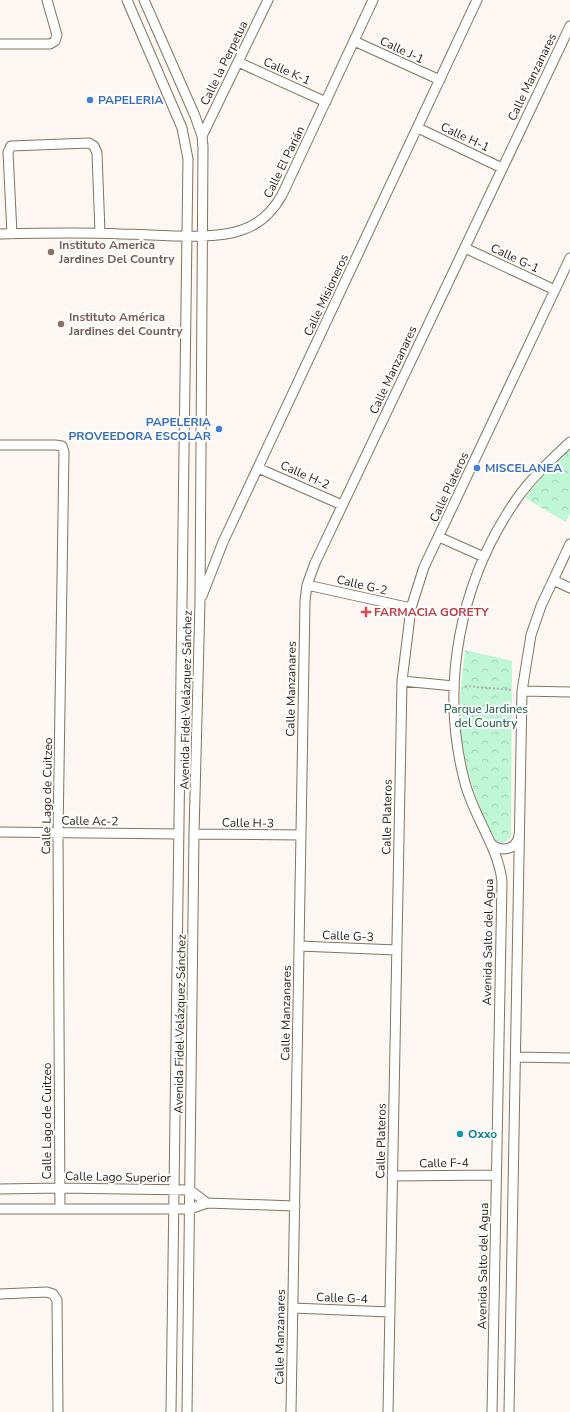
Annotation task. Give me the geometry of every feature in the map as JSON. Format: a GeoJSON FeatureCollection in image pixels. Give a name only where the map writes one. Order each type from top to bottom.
{"type":"FeatureCollection","features":[{"type":"Feature","properties":{"kind":"street"},"geometry":{"type":"LineString","coordinates":[[0,44],[50,44],[55,41],[57,35],[46,0]]}},
{"type":"Feature","properties":{"kind":"street","name":"Avenida Fidel Velázquez Sánchez"},"geometry":{"type":"LineString","coordinates":[[127,0],[180,123],[187,144],[188,159],[171,1412]]}},
{"type":"Feature","properties":{"kind":"street","name":"Avenida Fidel Velázquez Sánchez"},"geometry":{"type":"LineString","coordinates":[[144,0],[196,116],[202,136],[203,235],[200,601],[194,834],[187,1412]]}},
{"type":"Feature","properties":{"kind":"street","name":"Calle la Perpetua"},"geometry":{"type":"LineString","coordinates":[[202,136],[268,0]]}},
{"type":"Feature","properties":{"kind":"street","name":"Calle El Parián"},"geometry":{"type":"LineString","coordinates":[[0,234],[100,233],[220,235],[243,230],[263,218],[276,207],[373,0]]}},
{"type":"Feature","properties":{"kind":"street","name":"Calle Misioneros"},"geometry":{"type":"LineString","coordinates":[[200,601],[223,542],[477,0]]}},
{"type":"Feature","properties":{"kind":"street","name":"Calle Manzanares"},"geometry":{"type":"LineString","coordinates":[[291,1412],[305,609],[307,585],[314,563],[570,26]]}},
{"type":"Feature","properties":{"kind":"street","name":"Calle J-1"},"geometry":{"type":"LineString","coordinates":[[354,41],[440,80]]}},
{"type":"Feature","properties":{"kind":"street","name":"Calle K-1"},"geometry":{"type":"LineString","coordinates":[[238,62],[326,102]]}},
{"type":"Feature","properties":{"kind":"street","name":"Calle H-1"},"geometry":{"type":"LineString","coordinates":[[418,128],[502,168]]}},
{"type":"Feature","properties":{"kind":"street"},"geometry":{"type":"LineString","coordinates":[[12,234],[8,152],[11,146],[82,143],[89,143],[94,146],[97,153],[100,233]]}},
{"type":"Feature","properties":{"kind":"street","name":"Calle G-1"},"geometry":{"type":"LineString","coordinates":[[464,248],[555,290]]}},
{"type":"Feature","properties":{"kind":"street","name":"Calle Plateros"},"geometry":{"type":"LineString","coordinates":[[388,1412],[402,681],[411,608],[424,567],[570,258]]}},
{"type":"Feature","properties":{"kind":"street","name":"Avenida Salto del Agua"},"geometry":{"type":"LineString","coordinates":[[492,1412],[502,881],[497,857],[473,807],[460,764],[456,737],[454,686],[455,664],[464,613],[472,586],[484,557],[516,500],[533,479],[570,442]]}},
{"type":"Feature","properties":{"kind":"street","name":"Calle Lago de Cuitzeo"},"geometry":{"type":"LineString","coordinates":[[0,444],[56,445],[62,446],[64,452],[58,833],[60,1209]]}},
{"type":"Feature","properties":{"kind":"street","name":"Calle H-2"},"geometry":{"type":"LineString","coordinates":[[258,468],[342,505]]}},
{"type":"Feature","properties":{"kind":"street"},"geometry":{"type":"LineString","coordinates":[[439,537],[484,557]]}},
{"type":"Feature","properties":{"kind":"street"},"geometry":{"type":"LineString","coordinates":[[509,1412],[522,691],[531,635],[553,580],[570,544]]}},
{"type":"Feature","properties":{"kind":"street"},"geometry":{"type":"LineString","coordinates":[[553,580],[570,588]]}},
{"type":"Feature","properties":{"kind":"street","name":"Calle G-2"},"geometry":{"type":"LineString","coordinates":[[307,585],[411,608]]}},
{"type":"Feature","properties":{"kind":"street"},"geometry":{"type":"LineString","coordinates":[[402,681],[454,686]]}},
{"type":"Feature","properties":{"kind":"street"},"geometry":{"type":"LineString","coordinates":[[522,691],[570,692]]}},
{"type":"Feature","properties":{"kind":"street"},"geometry":{"type":"LineString","coordinates":[[180,768],[196,768]]}},
{"type":"Feature","properties":{"kind":"street"},"geometry":{"type":"LineString","coordinates":[[490,843],[498,849],[508,848],[516,843],[520,830]]}},
{"type":"Feature","properties":{"kind":"street","name":"Calle Ac-2"},"geometry":{"type":"LineString","coordinates":[[0,832],[179,834]]}},
{"type":"Feature","properties":{"kind":"street","name":"Calle H-3"},"geometry":{"type":"LineString","coordinates":[[194,834],[301,835]]}},
{"type":"Feature","properties":{"kind":"street","name":"Calle G-3"},"geometry":{"type":"LineString","coordinates":[[299,946],[397,950]]}},
{"type":"Feature","properties":{"kind":"street"},"geometry":{"type":"LineString","coordinates":[[500,1006],[517,1006]]}},
{"type":"Feature","properties":{"kind":"street"},"geometry":{"type":"LineString","coordinates":[[516,1057],[570,1058]]}},
{"type":"Feature","properties":{"kind":"street"},"geometry":{"type":"LineString","coordinates":[[174,1119],[191,1119]]}},
{"type":"Feature","properties":{"kind":"street","name":"Calle F-4"},"geometry":{"type":"LineString","coordinates":[[392,1176],[496,1175]]}},
{"type":"Feature","properties":{"kind":"street","name":"Calle Lago Superior"},"geometry":{"type":"LineString","coordinates":[[0,1189],[60,1188],[190,1190]]}},
{"type":"Feature","properties":{"kind":"street"},"geometry":{"type":"LineString","coordinates":[[190,1190],[207,1203]]}},
{"type":"Feature","properties":{"kind":"street"},"geometry":{"type":"LineString","coordinates":[[0,1209],[190,1209],[207,1203],[295,1206]]}},
{"type":"Feature","properties":{"kind":"street"},"geometry":{"type":"LineString","coordinates":[[0,1294],[47,1292],[53,1294],[57,1300],[58,1412]]}},
{"type":"Feature","properties":{"kind":"street","name":"Calle G-4"},"geometry":{"type":"LineString","coordinates":[[293,1308],[390,1312]]}},
{"type":"Feature","properties":{"kind":"street"},"geometry":{"type":"LineString","coordinates":[[494,1318],[511,1318]]}},
{"type":"Feature","properties":{"kind":"street"},"geometry":{"type":"LineString","coordinates":[[171,1346],[188,1346]]}},
{"type":"Feature","properties":{"kind":"path"},"geometry":{"type":"LineString","coordinates":[[454,686],[522,691]]}},
{"type":"Feature","properties":{"kind":"green space"},"geometry":{"type":"Polygon","coordinates":[[[570,449],[570,513],[566,522],[525,498],[552,464],[570,449]]]}},
{"type":"Feature","properties":{"kind":"green space","name":"Parque Jardines del Country"},"geometry":{"type":"Polygon","coordinates":[[[465,650],[512,661],[511,837],[503,843],[494,840],[487,826],[466,765],[461,733],[460,709],[465,650]]]}},
{"type":"Feature","properties":{"kind":"place","name":"PAPELERIA"},"geometry":{"type":"Point","coordinates":[90,100]}},
{"type":"Feature","properties":{"kind":"place","name":"Instituto America Jardines Del Country"},"geometry":{"type":"Point","coordinates":[51,252]}},
{"type":"Feature","properties":{"kind":"place","name":"Instituto América Jardines del Country"},"geometry":{"type":"Point","coordinates":[61,324]}},
{"type":"Feature","properties":{"kind":"place","name":"PAPELERIA PROVEEDORA ESCOLAR"},"geometry":{"type":"Point","coordinates":[219,429]}},
{"type":"Feature","properties":{"kind":"place","name":"MISCELANEA"},"geometry":{"type":"Point","coordinates":[477,468]}},
{"type":"Feature","properties":{"kind":"place","name":"FARMACIA GORETY"},"geometry":{"type":"Point","coordinates":[366,612]}},
{"type":"Feature","properties":{"kind":"place","name":"Oxxo"},"geometry":{"type":"Point","coordinates":[460,1134]}}]}
